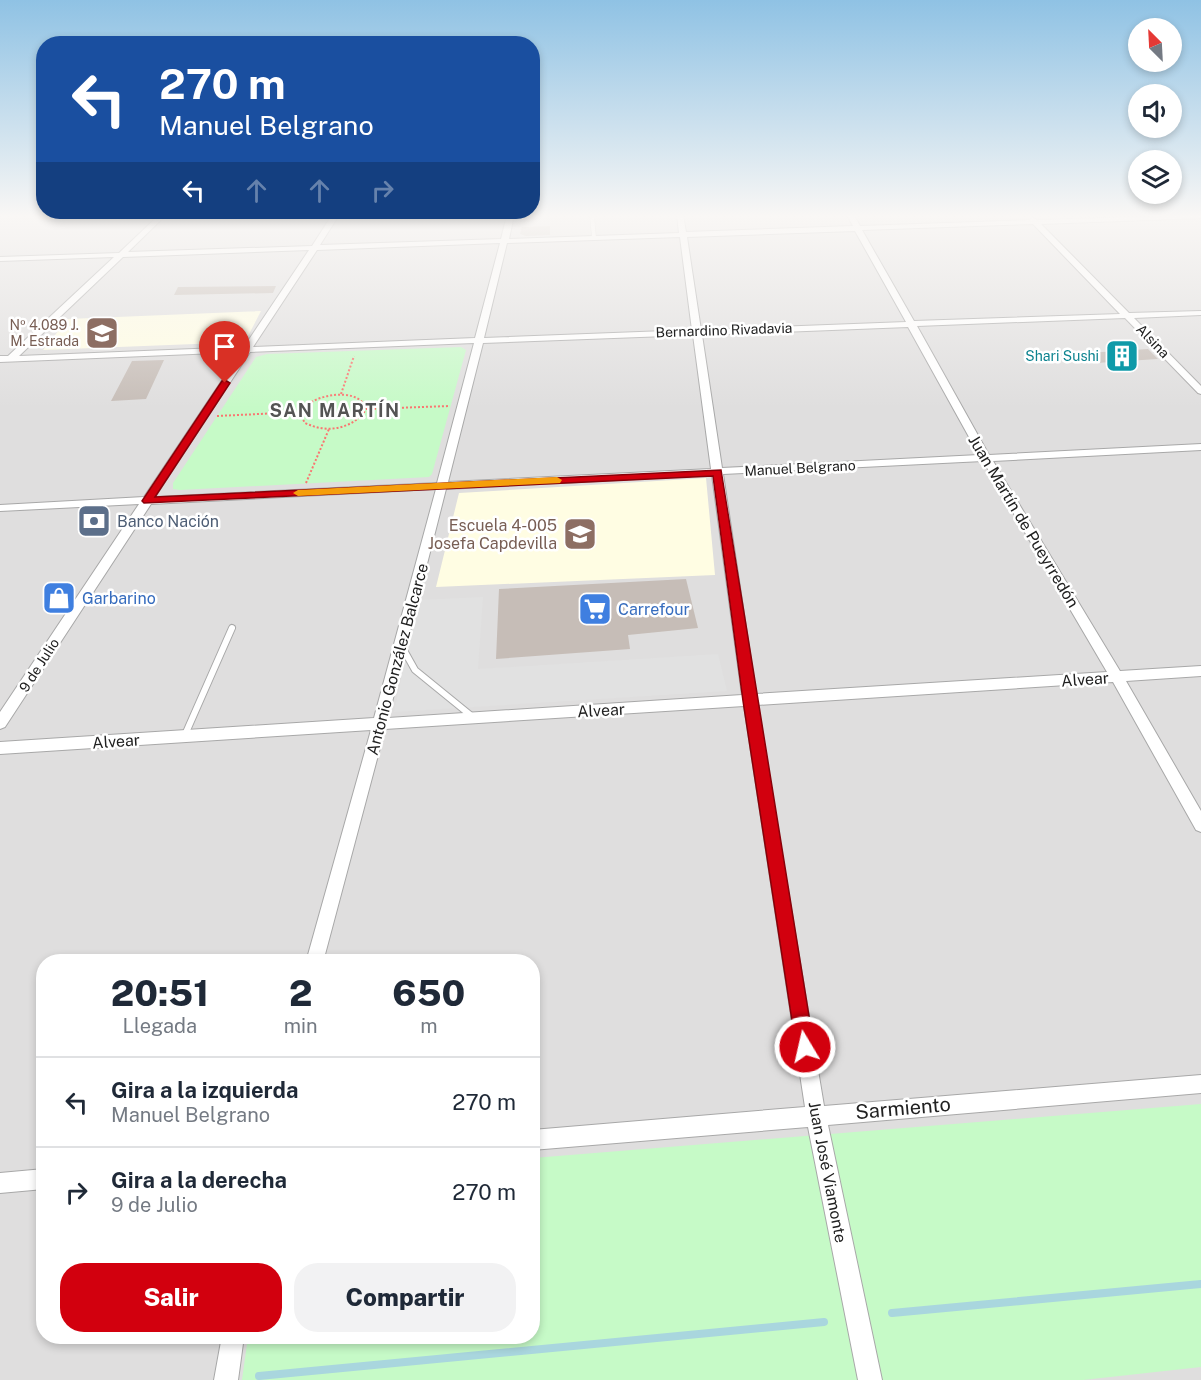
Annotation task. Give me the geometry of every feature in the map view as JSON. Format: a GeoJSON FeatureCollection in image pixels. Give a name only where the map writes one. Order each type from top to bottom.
{"type":"FeatureCollection","features":[{"type":"Feature","properties":{"kind":"street"},"geometry":{"type":"LineString","coordinates":[[0,368],[93,279]]}},
{"type":"Feature","properties":{"kind":"street","name":"9 de Julio"},"geometry":{"type":"LineString","coordinates":[[0,723],[293,279]]}},
{"type":"Feature","properties":{"kind":"street","name":"Antonio González Balcarce"},"geometry":{"type":"LineString","coordinates":[[317,954],[443,486],[495,279]]}},
{"type":"Feature","properties":{"kind":"street","name":"Juan José Viamonte"},"geometry":{"type":"LineString","coordinates":[[689,279],[750,701],[816,1116],[870,1380]]}},
{"type":"Feature","properties":{"kind":"street","name":"Juan Martín de Pueyrredón"},"geometry":{"type":"LineString","coordinates":[[886,279],[986,458],[1116,676],[1201,825]]}},
{"type":"Feature","properties":{"kind":"street","name":"Alsina"},"geometry":{"type":"LineString","coordinates":[[1092,279],[1201,391]]}},
{"type":"Feature","properties":{"kind":"street","name":"Bernardino Rivadavia"},"geometry":{"type":"LineString","coordinates":[[0,359],[1201,312]]}},
{"type":"Feature","properties":{"kind":"street","name":"Manuel Belgrano"},"geometry":{"type":"LineString","coordinates":[[0,508],[1201,447]]}},
{"type":"Feature","properties":{"kind":"street","name":"Alvear"},"geometry":{"type":"LineString","coordinates":[[0,748],[1201,671]]}},
{"type":"Feature","properties":{"kind":"street","name":"Sarmiento"},"geometry":{"type":"LineString","coordinates":[[540,1139],[1201,1084]]}},
{"type":"Feature","properties":{"kind":"street"},"geometry":{"type":"LineString","coordinates":[[0,1183],[36,1180]]}},
{"type":"Feature","properties":{"kind":"street"},"geometry":{"type":"LineString","coordinates":[[226,1380],[232,1344]]}},
{"type":"Feature","properties":{"kind":"lane"},"geometry":{"type":"LineString","coordinates":[[184,736],[232,628]]}},
{"type":"Feature","properties":{"kind":"lane"},"geometry":{"type":"LineString","coordinates":[[401,645],[416,670],[474,718]]}},
{"type":"Feature","properties":{"kind":"path"},"geometry":{"type":"LineString","coordinates":[[341,394],[358,345]]}},
{"type":"Feature","properties":{"kind":"path"},"geometry":{"type":"LineString","coordinates":[[203,416],[302,412],[313,401],[341,394],[359,399],[366,409]]}},
{"type":"Feature","properties":{"kind":"path"},"geometry":{"type":"LineString","coordinates":[[366,409],[464,405]]}},
{"type":"Feature","properties":{"kind":"path"},"geometry":{"type":"LineString","coordinates":[[302,412],[305,423],[315,428],[329,429],[351,424],[361,417],[366,409]]}},
{"type":"Feature","properties":{"kind":"path"},"geometry":{"type":"LineString","coordinates":[[302,493],[329,429]]}},
{"type":"Feature","properties":{"kind":"shaded area"},"geometry":{"type":"Polygon","coordinates":[[[0,279],[1201,279],[1201,1380],[0,1380],[0,279]]]}},
{"type":"Feature","properties":{"kind":"shaded area"},"geometry":{"type":"Polygon","coordinates":[[[261,311],[245,342],[43,350],[68,319],[261,311]]]}},
{"type":"Feature","properties":{"kind":"shaded area","name":"Escuela 4-005 Josefa Capdevilla"},"geometry":{"type":"Polygon","coordinates":[[[706,478],[715,575],[436,587],[459,493],[706,478]]]}},
{"type":"Feature","properties":{"kind":"shaded area"},"geometry":{"type":"Polygon","coordinates":[[[483,597],[478,669],[718,654],[727,691],[394,712],[418,600],[483,597]]]}},
{"type":"Feature","properties":{"kind":"green space"},"geometry":{"type":"Polygon","coordinates":[[[461,347],[466,350],[432,474],[429,477],[173,489],[173,483],[256,357],[267,354],[461,347]]]}},
{"type":"Feature","properties":{"kind":"green space"},"geometry":{"type":"Polygon","coordinates":[[[1201,1104],[1201,1367],[1083,1380],[242,1380],[247,1344],[540,1344],[540,1157],[1201,1104]]]}},
{"type":"Feature","properties":{"kind":"building"},"geometry":{"type":"Polygon","coordinates":[[[276,286],[273,293],[174,295],[178,287],[276,286]]]}},
{"type":"Feature","properties":{"kind":"building","name":"Shari Sushi"},"geometry":{"type":"Polygon","coordinates":[[[1148,349],[1158,359],[1096,363],[1087,353],[1148,349]]]}},
{"type":"Feature","properties":{"kind":"building"},"geometry":{"type":"Polygon","coordinates":[[[164,360],[146,399],[111,401],[132,361],[164,360]]]}},
{"type":"Feature","properties":{"kind":"building","name":"Carrefour"},"geometry":{"type":"Polygon","coordinates":[[[686,579],[698,628],[628,635],[630,649],[496,659],[499,589],[686,579]]]}},
{"type":"Feature","properties":{"kind":"waterway"},"geometry":{"type":"LineString","coordinates":[[892,1313],[1201,1284]]}},
{"type":"Feature","properties":{"kind":"waterway"},"geometry":{"type":"LineString","coordinates":[[259,1376],[824,1322]]}},
{"type":"Feature","properties":{"kind":"slow traffic"},"geometry":{"type":"LineString","coordinates":[[298,493],[557,480]]}},
{"type":"Feature","properties":{"kind":"place","name":"Nº 4.089 J. M. Estrada"},"geometry":{"type":"Point","coordinates":[102,333]}},
{"type":"Feature","properties":{"kind":"place","name":"Shari Sushi"},"geometry":{"type":"Point","coordinates":[1122,356]}},
{"type":"Feature","properties":{"kind":"place","name":"Banco Nación"},"geometry":{"type":"Point","coordinates":[94,521]}},
{"type":"Feature","properties":{"kind":"place","name":"Escuela 4-005 Josefa Capdevilla"},"geometry":{"type":"Point","coordinates":[580,534]}},
{"type":"Feature","properties":{"kind":"place","name":"Garbarino"},"geometry":{"type":"Point","coordinates":[59,598]}},
{"type":"Feature","properties":{"kind":"place","name":"Carrefour"},"geometry":{"type":"Point","coordinates":[595,609]}},
{"type":"Feature","properties":{"kind":"district","name":"SAN MARTÍN"},"geometry":{"type":"Point","coordinates":[335,411]}},
{"type":"Feature","properties":{"kind":"route"},"geometry":{"type":"LineString","coordinates":[[225,383],[147,501],[717,473],[750,701],[805,1047]]}}]}
